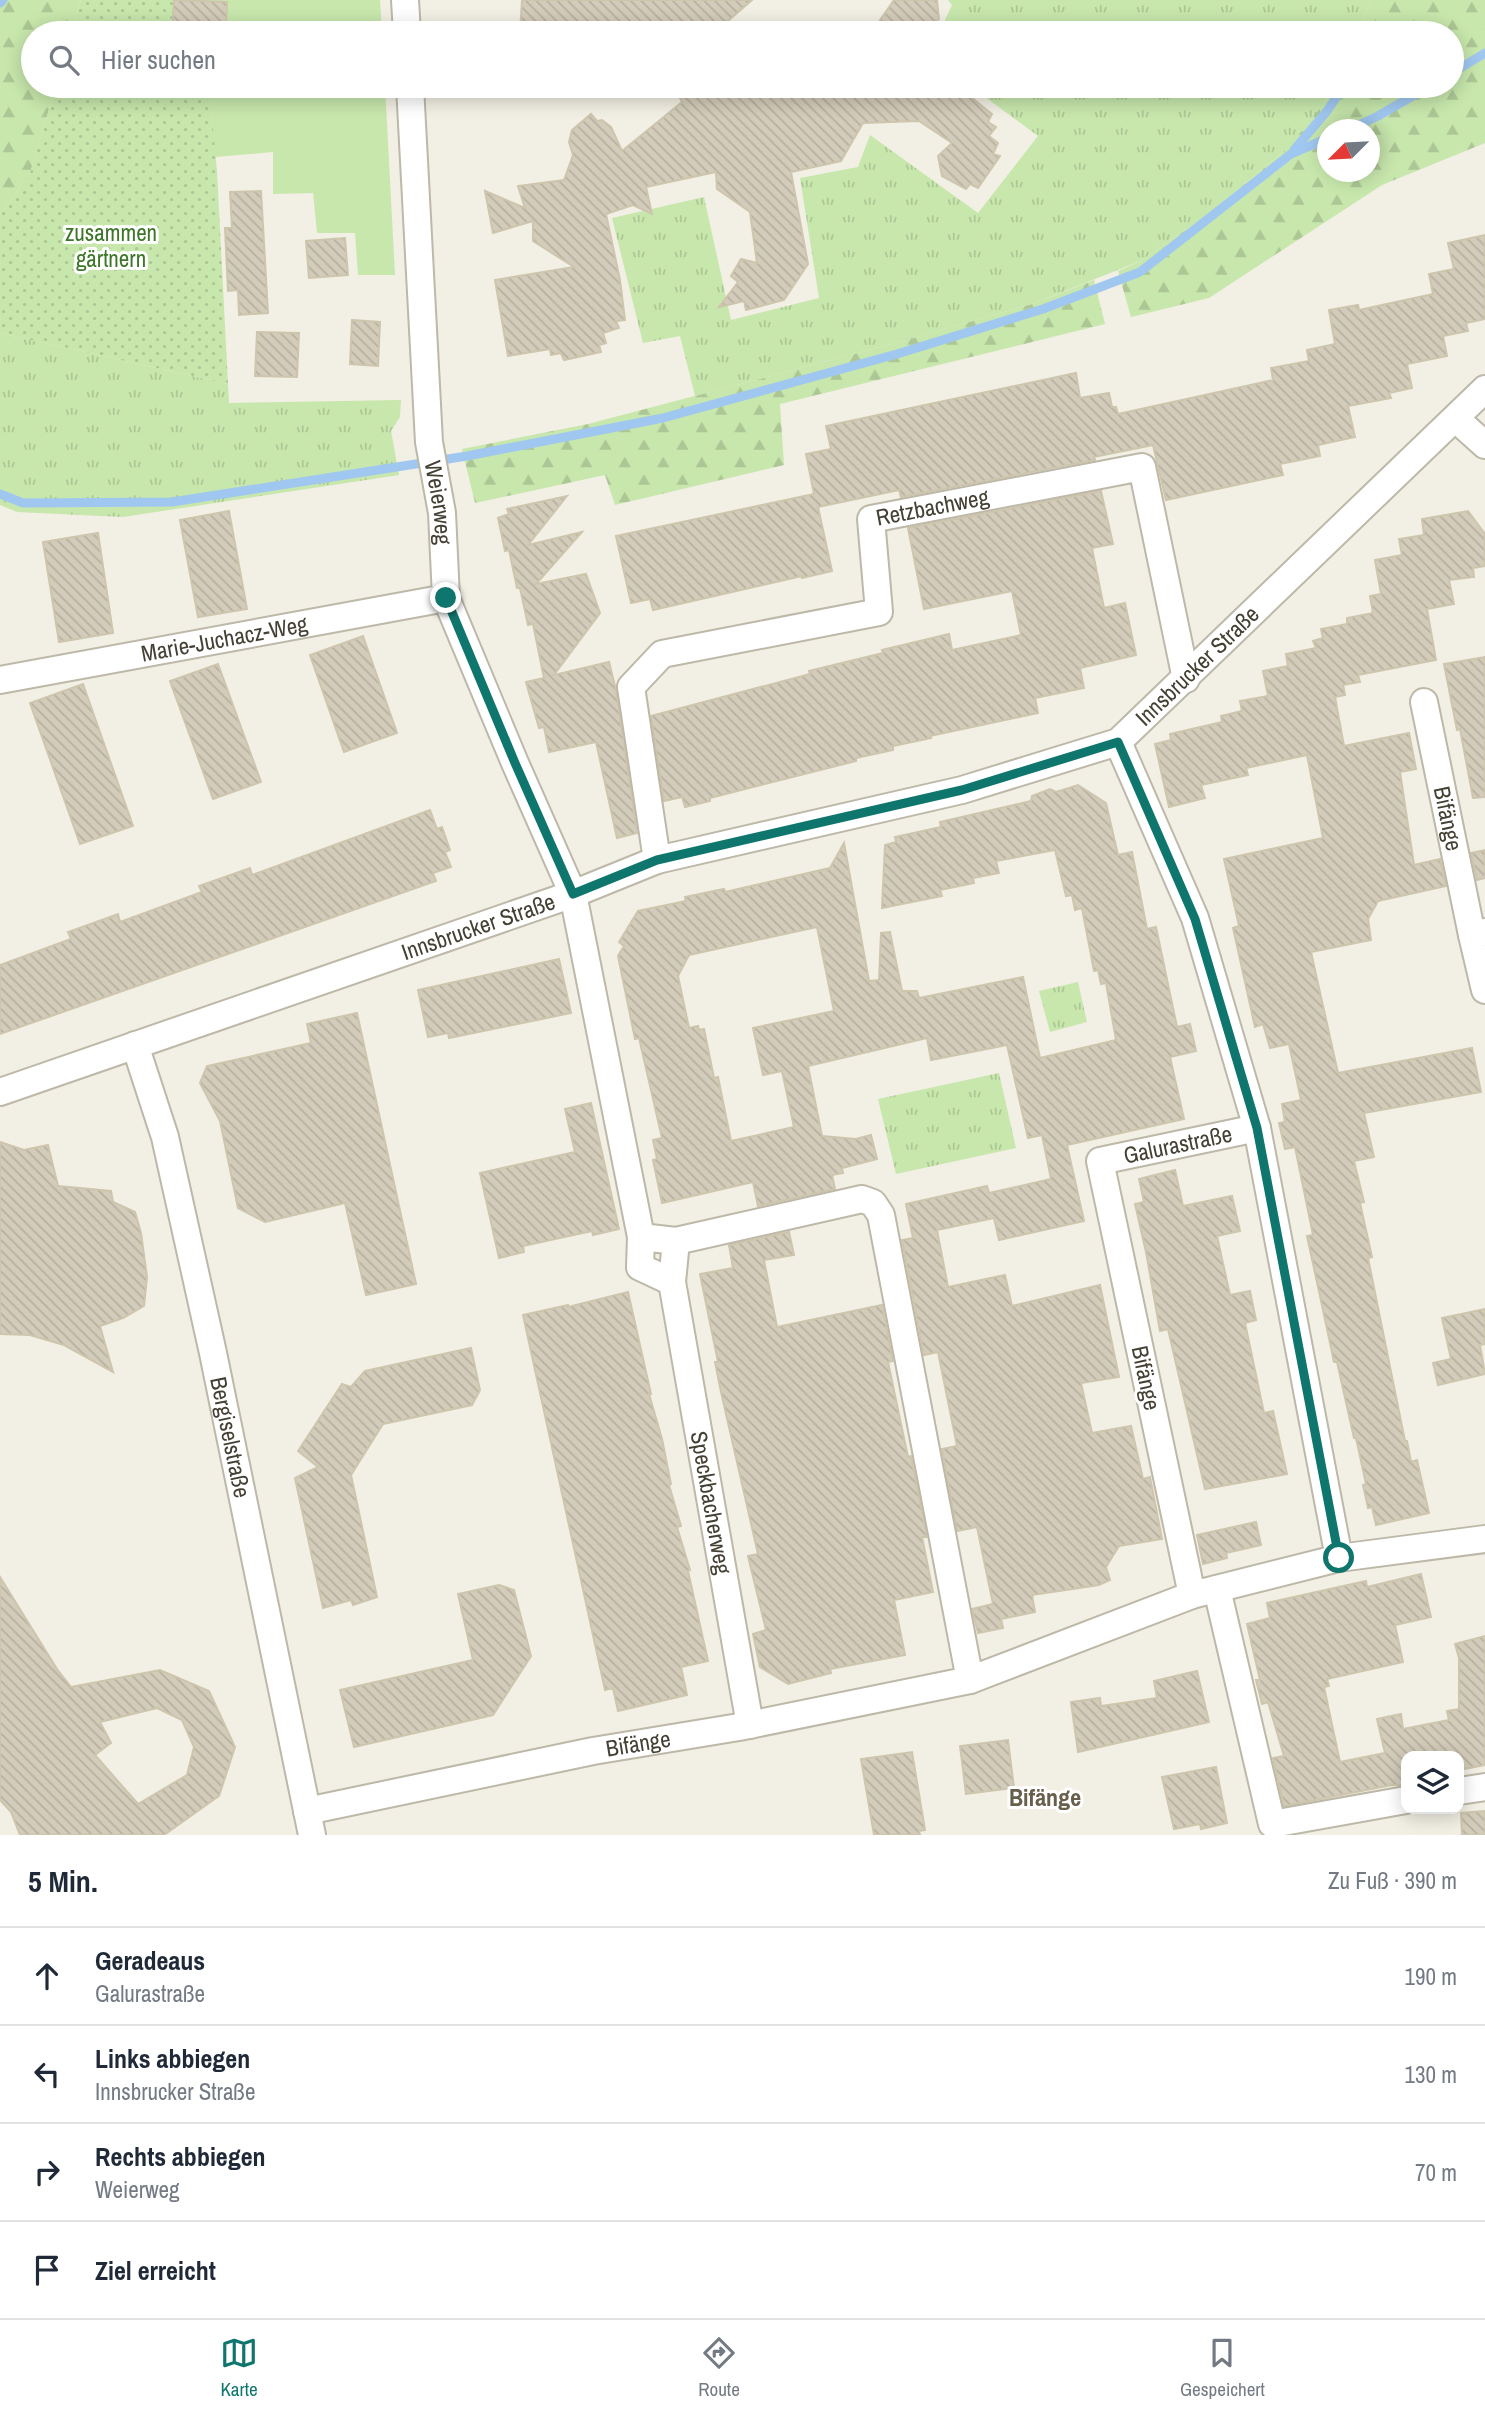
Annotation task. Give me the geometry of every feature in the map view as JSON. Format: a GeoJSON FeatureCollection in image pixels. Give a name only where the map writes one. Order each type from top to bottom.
{"type":"FeatureCollection","features":[{"type":"Feature","properties":{"kind":"street"},"geometry":{"type":"LineString","coordinates":[[405,0],[406,21]]}},
{"type":"Feature","properties":{"kind":"street","name":"Weierweg"},"geometry":{"type":"LineString","coordinates":[[411,98],[433,462],[442,513],[446,598],[573,894]]}},
{"type":"Feature","properties":{"kind":"street","name":"Innsbrucker Straße"},"geometry":{"type":"LineString","coordinates":[[0,1092],[573,894],[657,860],[962,790],[1118,742],[1485,389]]}},
{"type":"Feature","properties":{"kind":"street"},"geometry":{"type":"LineString","coordinates":[[1456,419],[1485,445]]}},
{"type":"Feature","properties":{"kind":"street","name":"Retzbachweg"},"geometry":{"type":"LineString","coordinates":[[657,860],[631,687],[662,654],[879,612],[871,519],[1142,467],[1186,679]]}},
{"type":"Feature","properties":{"kind":"street","name":"Marie-Juchacz-Weg"},"geometry":{"type":"LineString","coordinates":[[0,680],[446,598]]}},
{"type":"Feature","properties":{"kind":"street","name":"Bifänge"},"geometry":{"type":"LineString","coordinates":[[1424,702],[1479,933],[1485,990]]}},
{"type":"Feature","properties":{"kind":"street","name":"Galurastraße"},"geometry":{"type":"LineString","coordinates":[[1118,742],[1195,919],[1257,1128],[1339,1558]]}},
{"type":"Feature","properties":{"kind":"street"},"geometry":{"type":"LineString","coordinates":[[573,894],[641,1237],[640,1267],[672,1282]]}},
{"type":"Feature","properties":{"kind":"street","name":"Bergiselstraße"},"geometry":{"type":"LineString","coordinates":[[135,1045],[165,1137],[216,1366],[310,1823]]}},
{"type":"Feature","properties":{"kind":"street","name":"Galurastraße"},"geometry":{"type":"LineString","coordinates":[[1100,1161],[1257,1128]]}},
{"type":"Feature","properties":{"kind":"street","name":"Bifänge"},"geometry":{"type":"LineString","coordinates":[[1100,1161],[1204,1592],[1274,1830],[1401,1801]]}},
{"type":"Feature","properties":{"kind":"street"},"geometry":{"type":"LineString","coordinates":[[641,1237],[676,1241],[862,1199],[873,1203],[881,1214],[970,1680]]}},
{"type":"Feature","properties":{"kind":"street","name":"Speckbacherweg"},"geometry":{"type":"LineString","coordinates":[[676,1241],[672,1282],[750,1725]]}},
{"type":"Feature","properties":{"kind":"street","name":"Bifänge"},"geometry":{"type":"LineString","coordinates":[[310,1823],[593,1751],[750,1725],[970,1680],[1204,1592],[1339,1558],[1485,1539]]}},
{"type":"Feature","properties":{"kind":"street"},"geometry":{"type":"LineString","coordinates":[[1464,1790],[1485,1787]]}},
{"type":"Feature","properties":{"kind":"green space"},"geometry":{"type":"Polygon","coordinates":[[[0,0],[81,0],[75,21],[21,21],[21,98],[52,98],[30,173],[0,215],[0,0]]]}},
{"type":"Feature","properties":{"kind":"green space"},"geometry":{"type":"Polygon","coordinates":[[[81,0],[227,0],[226,21],[75,21],[81,0]]]}},
{"type":"Feature","properties":{"kind":"green space"},"geometry":{"type":"Polygon","coordinates":[[[227,0],[380,0],[381,21],[226,21],[227,0]]]}},
{"type":"Feature","properties":{"kind":"green space"},"geometry":{"type":"Polygon","coordinates":[[[948,0],[1371,0],[1362,21],[945,21],[952,5],[948,0]]]}},
{"type":"Feature","properties":{"kind":"green space"},"geometry":{"type":"Polygon","coordinates":[[[1371,0],[1485,0],[1485,143],[1382,185],[1209,298],[1131,317],[1118,271],[1140,261],[1206,216],[1283,152],[1327,98],[1464,98],[1464,21],[1362,21],[1371,0]]]}},
{"type":"Feature","properties":{"kind":"green space","name":"zusammen gärtnern"},"geometry":{"type":"Polygon","coordinates":[[[52,98],[210,98],[217,171],[228,384],[0,333],[0,215],[30,173],[52,98]]]}},
{"type":"Feature","properties":{"kind":"green space"},"geometry":{"type":"Polygon","coordinates":[[[210,98],[386,98],[395,275],[358,275],[355,233],[317,233],[313,193],[273,194],[273,152],[215,157],[210,98]]]}},
{"type":"Feature","properties":{"kind":"green space"},"geometry":{"type":"Polygon","coordinates":[[[986,98],[1326,98],[1312,120],[1283,152],[1206,216],[1140,261],[1035,303],[695,396],[680,336],[643,343],[612,218],[704,197],[731,320],[819,298],[800,178],[858,167],[870,135],[978,213],[1038,136],[986,98]]]}},
{"type":"Feature","properties":{"kind":"green space"},"geometry":{"type":"Polygon","coordinates":[[[1094,280],[1105,324],[780,404],[784,465],[615,505],[605,475],[475,503],[462,449],[588,424],[903,341],[1035,303],[1094,280]]]}},
{"type":"Feature","properties":{"kind":"green space"},"geometry":{"type":"Polygon","coordinates":[[[0,333],[228,384],[229,403],[401,400],[400,417],[391,431],[399,475],[123,517],[17,512],[0,505],[0,333]]]}},
{"type":"Feature","properties":{"kind":"green space"},"geometry":{"type":"Polygon","coordinates":[[[1078,982],[1087,1022],[1050,1032],[1039,991],[1078,982]]]}},
{"type":"Feature","properties":{"kind":"green space"},"geometry":{"type":"Polygon","coordinates":[[[999,1073],[1016,1148],[896,1174],[878,1099],[999,1073]]]}},
{"type":"Feature","properties":{"kind":"building"},"geometry":{"type":"Polygon","coordinates":[[[174,0],[227,2],[226,21],[173,21],[174,0]]]}},
{"type":"Feature","properties":{"kind":"building"},"geometry":{"type":"Polygon","coordinates":[[[522,0],[752,0],[728,21],[521,21],[522,0]]]}},
{"type":"Feature","properties":{"kind":"building"},"geometry":{"type":"Polygon","coordinates":[[[894,0],[937,0],[938,21],[879,21],[894,0]]]}},
{"type":"Feature","properties":{"kind":"building"},"geometry":{"type":"Polygon","coordinates":[[[680,98],[972,98],[992,114],[988,122],[996,127],[989,136],[998,143],[993,154],[1000,156],[978,188],[970,184],[966,189],[942,176],[938,156],[952,143],[919,121],[863,123],[841,161],[791,172],[808,264],[784,300],[746,310],[744,301],[719,307],[738,282],[731,276],[741,259],[757,263],[750,212],[717,189],[716,172],[646,187],[652,214],[633,205],[606,214],[620,280],[625,320],[616,321],[619,328],[603,333],[606,343],[599,345],[601,352],[564,360],[561,353],[551,355],[550,349],[508,356],[495,280],[574,267],[533,241],[533,221],[493,233],[485,191],[525,208],[518,186],[564,180],[573,155],[569,142],[572,130],[591,114],[597,121],[602,120],[611,127],[622,151],[682,102],[680,98]]]}},
{"type":"Feature","properties":{"kind":"building"},"geometry":{"type":"Polygon","coordinates":[[[261,191],[268,313],[239,315],[238,290],[228,291],[225,228],[232,228],[230,192],[261,191]]]}},
{"type":"Feature","properties":{"kind":"building"},"geometry":{"type":"Polygon","coordinates":[[[1485,235],[1485,319],[1466,323],[1468,331],[1443,336],[1447,356],[1407,364],[1412,388],[1389,393],[1391,398],[1348,406],[1355,437],[1318,445],[1320,456],[1280,464],[1283,475],[1166,500],[1153,445],[1094,457],[1095,460],[901,497],[899,490],[818,507],[832,571],[653,610],[650,599],[631,603],[616,536],[814,494],[806,454],[831,449],[826,426],[1076,373],[1080,398],[1109,393],[1112,407],[1116,407],[1118,414],[1273,380],[1271,368],[1309,361],[1307,350],[1335,344],[1329,310],[1358,305],[1359,310],[1433,294],[1429,274],[1454,269],[1448,243],[1485,235]]]}},
{"type":"Feature","properties":{"kind":"building"},"geometry":{"type":"Polygon","coordinates":[[[345,238],[348,275],[309,278],[306,241],[345,238]]]}},
{"type":"Feature","properties":{"kind":"building"},"geometry":{"type":"Polygon","coordinates":[[[352,320],[380,322],[378,366],[350,364],[352,320]]]}},
{"type":"Feature","properties":{"kind":"building"},"geometry":{"type":"Polygon","coordinates":[[[257,332],[299,333],[297,377],[255,376],[257,332]]]}},
{"type":"Feature","properties":{"kind":"building"},"geometry":{"type":"Polygon","coordinates":[[[1101,491],[1113,544],[1092,548],[1104,608],[1125,603],[1136,655],[1080,668],[1084,688],[1035,698],[1038,713],[930,736],[931,738],[893,746],[893,750],[856,758],[856,761],[710,798],[710,801],[685,807],[682,797],[664,801],[651,716],[810,674],[809,671],[883,653],[882,650],[949,634],[952,650],[1021,635],[1012,591],[924,609],[908,528],[1101,491]]]}},
{"type":"Feature","properties":{"kind":"building"},"geometry":{"type":"Polygon","coordinates":[[[567,496],[528,545],[582,532],[536,584],[586,574],[600,613],[554,675],[609,662],[616,690],[637,833],[617,838],[596,742],[549,752],[544,727],[539,728],[526,682],[544,678],[533,624],[528,625],[520,588],[517,588],[509,550],[505,551],[498,518],[509,514],[507,509],[567,496]]]}},
{"type":"Feature","properties":{"kind":"building"},"geometry":{"type":"Polygon","coordinates":[[[229,511],[247,609],[198,617],[180,520],[229,511]]]}},
{"type":"Feature","properties":{"kind":"building"},"geometry":{"type":"Polygon","coordinates":[[[1468,511],[1485,534],[1485,566],[1473,568],[1474,577],[1449,580],[1454,604],[1427,609],[1436,660],[1358,675],[1360,682],[1343,685],[1345,695],[1335,697],[1344,746],[1409,733],[1416,769],[1400,772],[1414,865],[1440,859],[1446,886],[1378,901],[1368,919],[1371,940],[1311,952],[1338,1073],[1472,1048],[1481,1092],[1364,1113],[1374,1157],[1354,1161],[1364,1202],[1360,1203],[1372,1257],[1368,1258],[1405,1441],[1411,1462],[1417,1460],[1429,1513],[1376,1525],[1372,1507],[1368,1508],[1356,1438],[1337,1362],[1334,1362],[1307,1236],[1313,1235],[1295,1147],[1285,1149],[1279,1123],[1285,1122],[1282,1104],[1301,1100],[1289,1044],[1270,1048],[1263,1024],[1255,1027],[1233,928],[1239,926],[1224,859],[1323,838],[1307,755],[1246,768],[1248,775],[1201,785],[1205,798],[1169,807],[1155,744],[1171,740],[1170,734],[1222,722],[1221,716],[1242,711],[1240,701],[1268,696],[1263,671],[1288,666],[1286,654],[1316,648],[1313,641],[1323,638],[1321,629],[1347,624],[1347,618],[1373,613],[1370,596],[1381,594],[1375,560],[1402,555],[1399,539],[1424,535],[1422,519],[1468,511]]]}},
{"type":"Feature","properties":{"kind":"building"},"geometry":{"type":"Polygon","coordinates":[[[98,533],[113,633],[59,642],[43,542],[98,533]]]}},
{"type":"Feature","properties":{"kind":"building"},"geometry":{"type":"Polygon","coordinates":[[[363,636],[397,733],[344,752],[310,655],[363,636]]]}},
{"type":"Feature","properties":{"kind":"building"},"geometry":{"type":"Polygon","coordinates":[[[1485,657],[1485,797],[1473,798],[1444,664],[1485,657]]]}},
{"type":"Feature","properties":{"kind":"building"},"geometry":{"type":"Polygon","coordinates":[[[218,664],[261,782],[213,799],[170,681],[218,664]]]}},
{"type":"Feature","properties":{"kind":"building"},"geometry":{"type":"Polygon","coordinates":[[[83,684],[133,826],[80,844],[30,703],[83,684]]]}},
{"type":"Feature","properties":{"kind":"building"},"geometry":{"type":"Polygon","coordinates":[[[1078,785],[1106,803],[1118,855],[1132,852],[1147,929],[1156,927],[1177,1027],[1190,1024],[1196,1051],[1170,1057],[1184,1119],[1067,1145],[1084,1221],[999,1240],[994,1218],[937,1230],[948,1287],[1005,1275],[1012,1306],[1100,1285],[1119,1377],[1081,1383],[1092,1433],[1131,1426],[1143,1479],[1150,1477],[1162,1539],[1119,1546],[1106,1567],[1110,1580],[1099,1585],[1032,1595],[1035,1612],[1001,1619],[1003,1628],[978,1633],[972,1609],[993,1604],[977,1527],[957,1531],[942,1449],[957,1446],[938,1352],[924,1355],[902,1240],[913,1238],[906,1204],[987,1186],[989,1193],[1051,1179],[1042,1135],[1028,1138],[1007,1045],[931,1060],[927,1038],[808,1066],[822,1136],[856,1139],[871,1135],[877,1159],[842,1168],[843,1173],[832,1175],[835,1189],[758,1206],[753,1182],[662,1203],[653,1160],[657,1159],[653,1140],[662,1138],[639,1038],[635,1039],[618,956],[624,946],[619,942],[638,911],[686,901],[685,897],[724,889],[725,892],[830,868],[844,843],[869,981],[879,980],[881,933],[890,932],[902,991],[917,991],[919,998],[1023,977],[1040,1058],[1116,1040],[1106,983],[1101,984],[1098,970],[1094,971],[1082,908],[1075,910],[1072,895],[1066,896],[1055,850],[996,861],[999,873],[973,878],[974,883],[940,890],[942,896],[882,908],[885,845],[896,842],[895,837],[941,827],[940,822],[1031,801],[1032,796],[1050,789],[1056,792],[1078,785]],[[817,927],[689,955],[678,976],[689,1028],[698,1026],[699,1030],[704,1029],[714,1078],[718,1077],[731,1141],[794,1127],[782,1071],[763,1075],[753,1028],[834,1011],[817,927]]]}},
{"type":"Feature","properties":{"kind":"building"},"geometry":{"type":"Polygon","coordinates":[[[430,810],[437,829],[442,827],[450,850],[445,852],[451,867],[433,873],[436,881],[0,1034],[0,965],[71,939],[68,932],[118,914],[120,922],[202,892],[199,886],[250,868],[252,875],[430,810]]]}},
{"type":"Feature","properties":{"kind":"building"},"geometry":{"type":"Polygon","coordinates":[[[1485,850],[1485,878],[1477,880],[1471,853],[1485,850]]]}},
{"type":"Feature","properties":{"kind":"building"},"geometry":{"type":"Polygon","coordinates":[[[559,959],[571,1013],[449,1038],[448,1033],[428,1037],[418,990],[559,959]]]}},
{"type":"Feature","properties":{"kind":"building"},"geometry":{"type":"Polygon","coordinates":[[[357,1013],[416,1284],[366,1295],[345,1203],[265,1222],[238,1208],[220,1121],[200,1083],[207,1066],[311,1043],[307,1024],[357,1013]]]}},
{"type":"Feature","properties":{"kind":"building"},"geometry":{"type":"Polygon","coordinates":[[[591,1103],[619,1229],[593,1235],[592,1231],[523,1246],[524,1252],[499,1258],[480,1173],[575,1152],[565,1109],[591,1103]]]}},
{"type":"Feature","properties":{"kind":"building"},"geometry":{"type":"Polygon","coordinates":[[[0,1142],[24,1150],[48,1145],[58,1186],[111,1191],[113,1202],[135,1212],[147,1277],[144,1306],[123,1318],[100,1326],[113,1372],[64,1345],[30,1335],[0,1334],[0,1142]]]}},
{"type":"Feature","properties":{"kind":"building"},"geometry":{"type":"Polygon","coordinates":[[[1175,1170],[1183,1206],[1232,1196],[1240,1231],[1217,1236],[1230,1295],[1250,1291],[1256,1320],[1245,1323],[1264,1413],[1273,1411],[1287,1474],[1205,1489],[1168,1329],[1160,1331],[1135,1204],[1144,1202],[1139,1179],[1175,1170]]]}},
{"type":"Feature","properties":{"kind":"building"},"geometry":{"type":"Polygon","coordinates":[[[789,1232],[794,1255],[764,1260],[777,1327],[882,1305],[893,1361],[888,1362],[927,1537],[922,1537],[933,1592],[894,1600],[905,1655],[830,1669],[831,1673],[788,1684],[760,1667],[753,1634],[766,1630],[748,1556],[758,1554],[721,1392],[715,1362],[718,1362],[700,1274],[733,1268],[729,1245],[789,1232]]]}},
{"type":"Feature","properties":{"kind":"building"},"geometry":{"type":"Polygon","coordinates":[[[628,1292],[649,1394],[662,1439],[671,1484],[669,1485],[681,1526],[677,1527],[690,1570],[688,1571],[708,1661],[681,1667],[687,1695],[618,1711],[613,1688],[605,1690],[523,1315],[628,1292]]]}},
{"type":"Feature","properties":{"kind":"building"},"geometry":{"type":"Polygon","coordinates":[[[1485,1309],[1485,1344],[1480,1345],[1485,1374],[1438,1385],[1433,1363],[1451,1359],[1442,1318],[1485,1309]]]}},
{"type":"Feature","properties":{"kind":"building"},"geometry":{"type":"Polygon","coordinates":[[[471,1348],[480,1390],[472,1405],[383,1424],[351,1475],[377,1597],[353,1605],[351,1600],[323,1608],[295,1478],[318,1467],[298,1451],[342,1384],[351,1387],[365,1371],[471,1348]]]}},
{"type":"Feature","properties":{"kind":"building"},"geometry":{"type":"Polygon","coordinates":[[[1256,1522],[1261,1545],[1226,1553],[1227,1558],[1203,1564],[1197,1535],[1256,1522]]]}},
{"type":"Feature","properties":{"kind":"building"},"geometry":{"type":"Polygon","coordinates":[[[1421,1574],[1431,1617],[1395,1625],[1403,1662],[1327,1679],[1329,1686],[1324,1687],[1340,1762],[1385,1753],[1377,1719],[1401,1714],[1403,1729],[1449,1720],[1447,1711],[1459,1709],[1459,1658],[1455,1644],[1485,1636],[1485,1765],[1464,1769],[1464,1751],[1401,1751],[1401,1785],[1284,1806],[1273,1758],[1284,1756],[1268,1702],[1262,1704],[1256,1680],[1260,1680],[1247,1624],[1270,1618],[1267,1603],[1366,1581],[1367,1587],[1421,1574]]]}},
{"type":"Feature","properties":{"kind":"building"},"geometry":{"type":"Polygon","coordinates":[[[0,1577],[71,1687],[160,1670],[209,1691],[235,1747],[219,1796],[164,1835],[20,1835],[11,1812],[0,1800],[0,1577]],[[157,1708],[100,1722],[111,1743],[95,1755],[138,1804],[187,1775],[194,1747],[182,1720],[157,1708]]]}},
{"type":"Feature","properties":{"kind":"building"},"geometry":{"type":"Polygon","coordinates":[[[499,1585],[514,1590],[531,1656],[493,1715],[354,1747],[340,1690],[473,1660],[458,1594],[499,1585]]]}},
{"type":"Feature","properties":{"kind":"building"},"geometry":{"type":"Polygon","coordinates":[[[1197,1671],[1209,1722],[1078,1752],[1071,1702],[1100,1698],[1101,1706],[1157,1698],[1154,1681],[1197,1671]]]}},
{"type":"Feature","properties":{"kind":"building"},"geometry":{"type":"Polygon","coordinates":[[[1008,1740],[1014,1788],[966,1794],[960,1746],[1008,1740]]]}},
{"type":"Feature","properties":{"kind":"building"},"geometry":{"type":"Polygon","coordinates":[[[912,1752],[925,1830],[919,1831],[920,1835],[874,1835],[861,1759],[912,1752]]]}},
{"type":"Feature","properties":{"kind":"building"},"geometry":{"type":"Polygon","coordinates":[[[1216,1767],[1227,1823],[1201,1829],[1200,1824],[1174,1829],[1162,1777],[1216,1767]]]}},
{"type":"Feature","properties":{"kind":"building"},"geometry":{"type":"Polygon","coordinates":[[[1485,1811],[1485,1835],[1462,1835],[1461,1814],[1485,1811]]]}},
{"type":"Feature","properties":{"kind":"waterway"},"geometry":{"type":"LineString","coordinates":[[0,3],[3,0]]}},
{"type":"Feature","properties":{"kind":"waterway"},"geometry":{"type":"LineString","coordinates":[[1464,66],[1485,53]]}},
{"type":"Feature","properties":{"kind":"waterway"},"geometry":{"type":"LineString","coordinates":[[1294,150],[1336,98]]}},
{"type":"Feature","properties":{"kind":"waterway"},"geometry":{"type":"LineString","coordinates":[[1372,119],[1409,98]]}},
{"type":"Feature","properties":{"kind":"waterway"},"geometry":{"type":"LineString","coordinates":[[0,494],[23,503],[172,502],[467,456],[663,418],[897,354],[1043,309],[1140,272],[1291,154],[1317,143]]}},
{"type":"Feature","properties":{"kind":"district","name":"Bifänge"},"geometry":{"type":"Point","coordinates":[1045,1798]}},
{"type":"Feature","properties":{"kind":"route"},"geometry":{"type":"LineString","coordinates":[[446,598],[573,894],[657,860],[962,790],[1118,742],[1195,919],[1257,1128],[1339,1558]]}}]}
